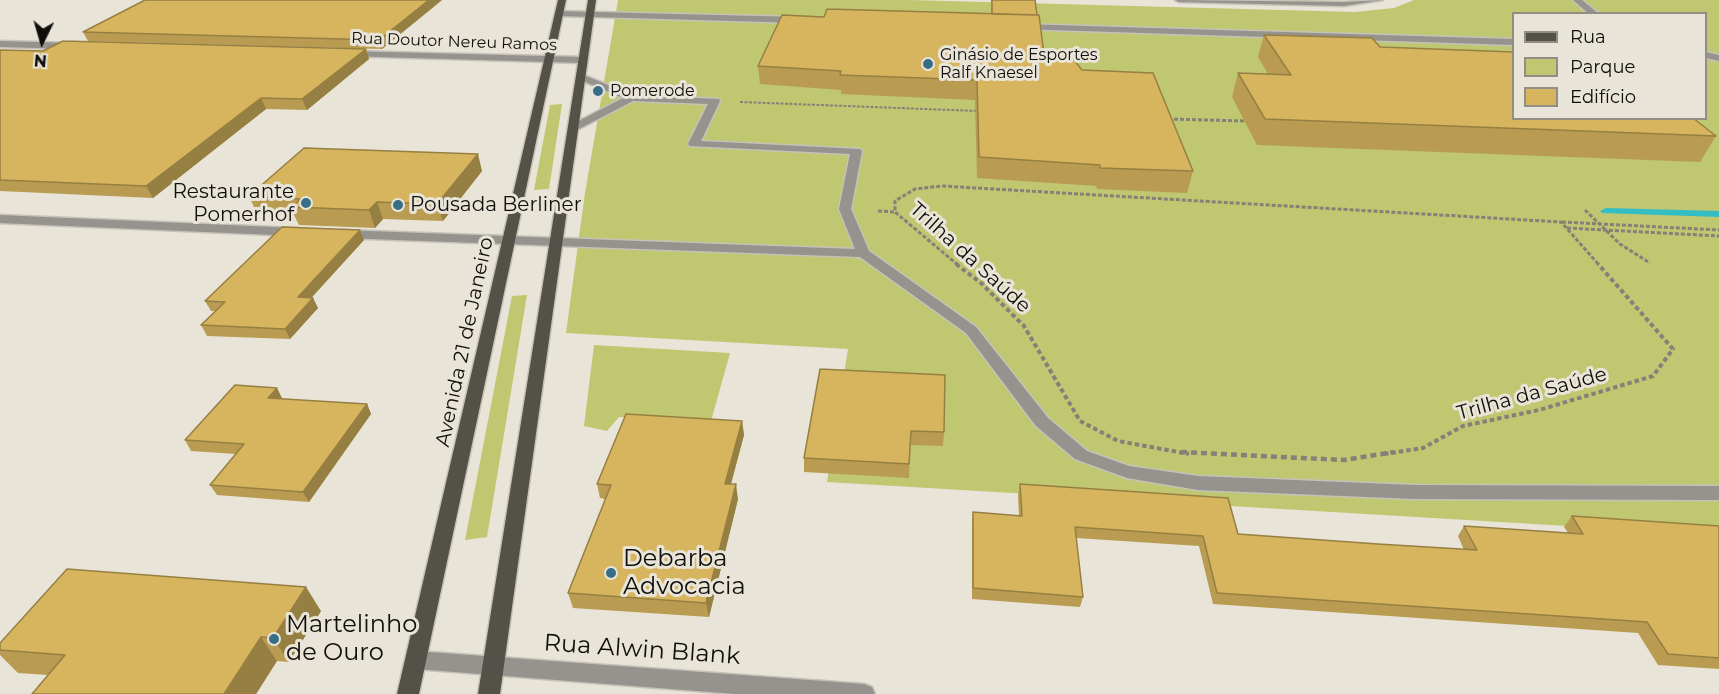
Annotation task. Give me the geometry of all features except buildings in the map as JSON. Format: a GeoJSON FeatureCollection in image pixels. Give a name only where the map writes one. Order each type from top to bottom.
{"type":"FeatureCollection","features":[{"type":"Feature","properties":{"kind":"main road","name":"Avenida 21 de Janeiro"},"geometry":{"type":"LineString","coordinates":[[408,694],[560,7]]}},
{"type":"Feature","properties":{"kind":"main road"},"geometry":{"type":"LineString","coordinates":[[489,694],[591,7]]}},
{"type":"Feature","properties":{"kind":"street"},"geometry":{"type":"LineString","coordinates":[[1179,0],[1344,4],[1379,0]]}},
{"type":"Feature","properties":{"kind":"street"},"geometry":{"type":"LineString","coordinates":[[1577,0],[1592,12]]}},
{"type":"Feature","properties":{"kind":"street"},"geometry":{"type":"LineString","coordinates":[[560,7],[815,20]]}},
{"type":"Feature","properties":{"kind":"street"},"geometry":{"type":"LineString","coordinates":[[1015,26],[1512,42]]}},
{"type":"Feature","properties":{"kind":"street"},"geometry":{"type":"LineString","coordinates":[[0,44],[84,47]]}},
{"type":"Feature","properties":{"kind":"street","name":"Rua Doutor Nereu Ramos"},"geometry":{"type":"LineString","coordinates":[[335,54],[583,60]]}},
{"type":"Feature","properties":{"kind":"street"},"geometry":{"type":"LineString","coordinates":[[581,77],[631,98],[713,105],[694,144],[856,151],[845,209],[862,253]]}},
{"type":"Feature","properties":{"kind":"street"},"geometry":{"type":"LineString","coordinates":[[573,128],[631,98]]}},
{"type":"Feature","properties":{"kind":"street"},"geometry":{"type":"LineString","coordinates":[[0,219],[556,243],[862,253],[971,330],[1042,422],[1081,455],[1127,472],[1198,483],[1415,492],[1719,493]]}},
{"type":"Feature","properties":{"kind":"street","name":"Rua Alwin Blank"},"geometry":{"type":"LineString","coordinates":[[416,660],[864,694]]}},
{"type":"Feature","properties":{"kind":"path"},"geometry":{"type":"LineString","coordinates":[[713,105],[986,112]]}},
{"type":"Feature","properties":{"kind":"path"},"geometry":{"type":"LineString","coordinates":[[1162,118],[1245,122]]}},
{"type":"Feature","properties":{"kind":"path","name":"Trilha da Saúde"},"geometry":{"type":"LineString","coordinates":[[1561,222],[1673,349],[1653,376],[1539,410],[1463,426],[1423,448],[1344,460],[1262,458],[1195,455],[1118,441],[1080,421],[1023,326],[981,283],[909,226],[896,212],[894,201],[915,189],[942,186],[1719,230]]}},
{"type":"Feature","properties":{"kind":"path"},"geometry":{"type":"LineString","coordinates":[[1585,210],[1620,244],[1650,263]]}},
{"type":"Feature","properties":{"kind":"path"},"geometry":{"type":"LineString","coordinates":[[1566,228],[1719,236]]}},
{"type":"Feature","properties":{"kind":"green space"},"geometry":{"type":"Polygon","coordinates":[[[618,0],[910,0],[1355,12],[1394,8],[1414,0],[1719,0],[1719,535],[827,482],[848,349],[566,333],[585,193],[618,0]]]}},
{"type":"Feature","properties":{"kind":"green space"},"geometry":{"type":"Polygon","coordinates":[[[562,104],[549,189],[534,190],[550,105],[562,104]]]}},
{"type":"Feature","properties":{"kind":"green space"},"geometry":{"type":"Polygon","coordinates":[[[527,295],[487,537],[465,540],[512,296],[527,295]]]}},
{"type":"Feature","properties":{"kind":"green space"},"geometry":{"type":"Polygon","coordinates":[[[594,345],[730,353],[711,421],[619,417],[607,431],[584,426],[594,345]]]}},
{"type":"Feature","properties":{"kind":"waterway"},"geometry":{"type":"LineString","coordinates":[[1606,211],[1719,214]]}},
{"type":"Feature","properties":{"kind":"place","name":"Ginásio de Esportes Ralf Knaesel"},"geometry":{"type":"Point","coordinates":[928,64]}},
{"type":"Feature","properties":{"kind":"place","name":"Pomerode"},"geometry":{"type":"Point","coordinates":[598,91]}},
{"type":"Feature","properties":{"kind":"place","name":"Restaurante Pomerhof"},"geometry":{"type":"Point","coordinates":[306,203]}},
{"type":"Feature","properties":{"kind":"place","name":"Pousada Berliner"},"geometry":{"type":"Point","coordinates":[398,205]}},
{"type":"Feature","properties":{"kind":"place","name":"Debarba Advocacia"},"geometry":{"type":"Point","coordinates":[611,573]}},
{"type":"Feature","properties":{"kind":"place","name":"Martelinho de Ouro"},"geometry":{"type":"Point","coordinates":[274,639]}}]}
